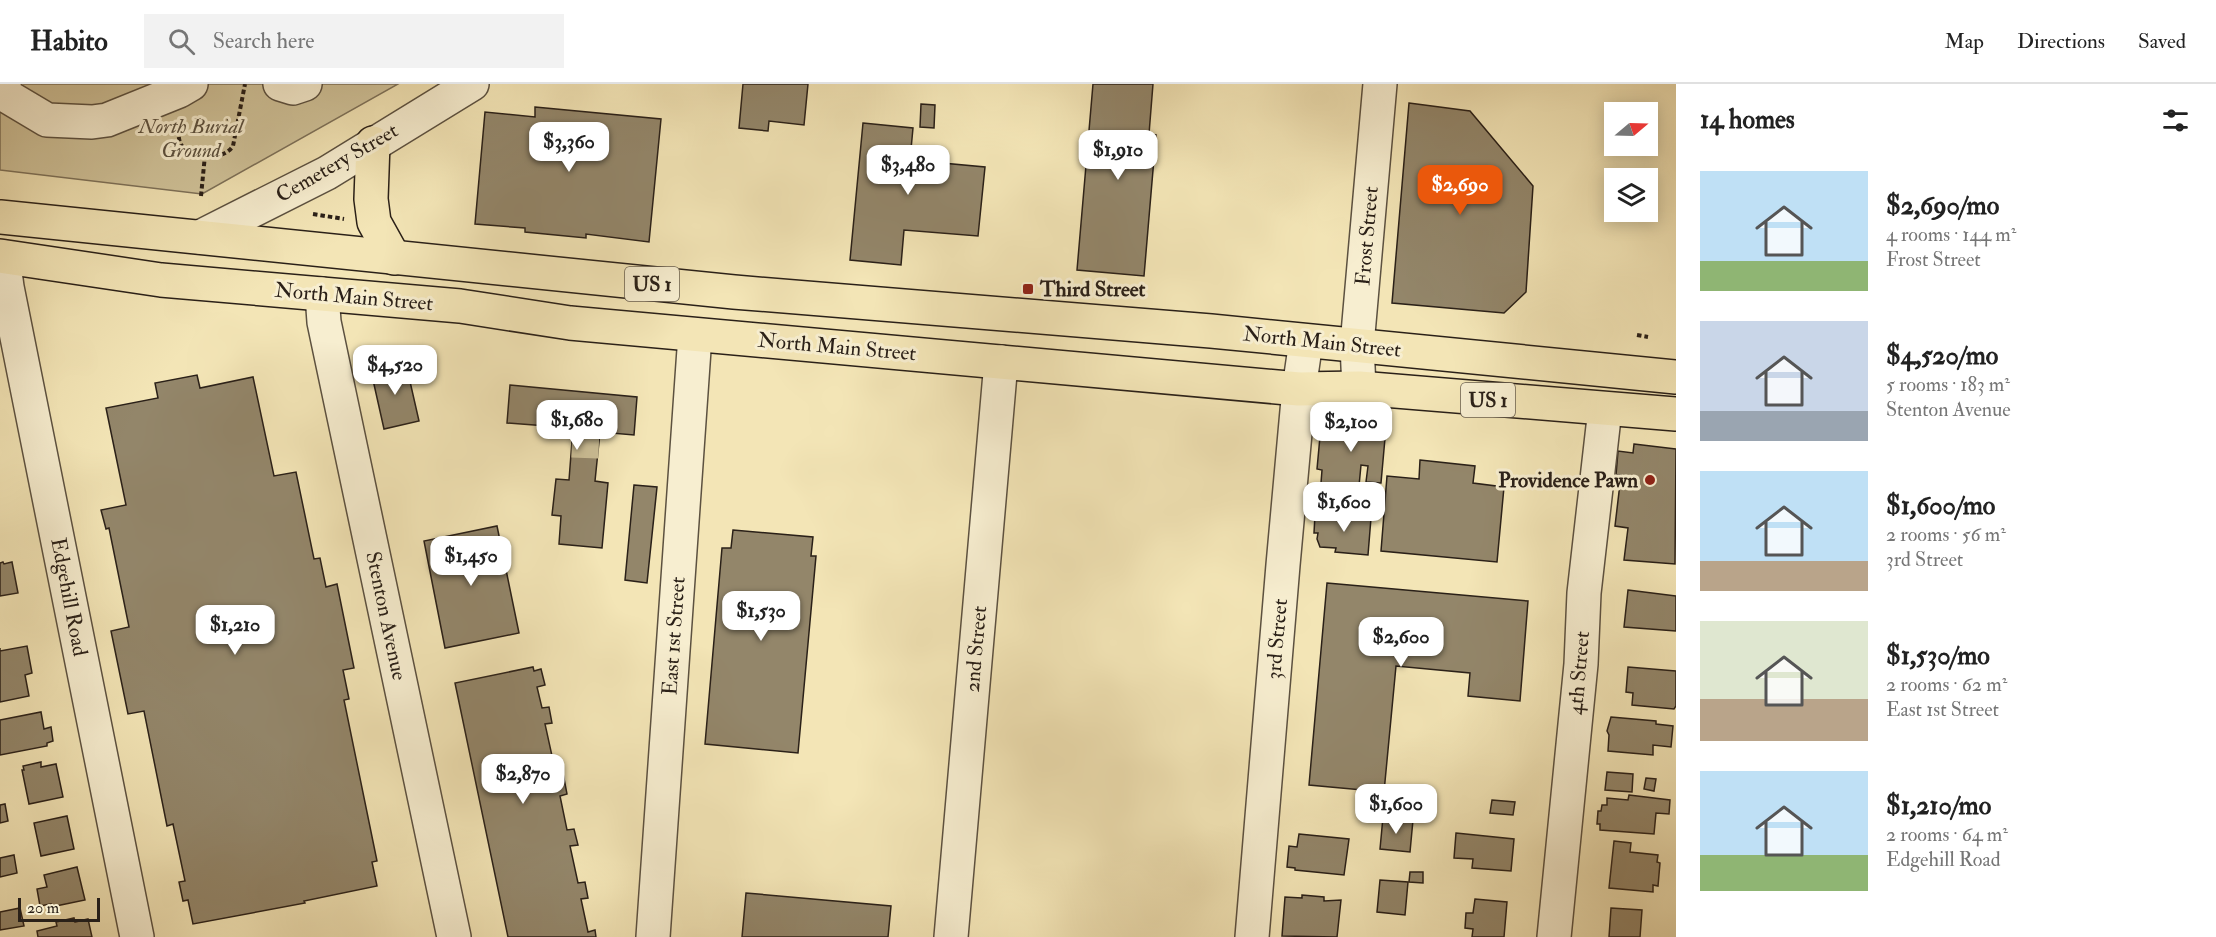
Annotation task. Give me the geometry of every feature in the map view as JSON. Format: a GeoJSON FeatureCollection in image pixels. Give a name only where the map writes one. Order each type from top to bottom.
{"type":"FeatureCollection","features":[{"type":"Feature","properties":{"kind":"main road"},"geometry":{"type":"LineString","coordinates":[[373,143],[371,199],[374,222],[394,258]]}},
{"type":"Feature","properties":{"kind":"main road","name":"North Main Street"},"geometry":{"type":"LineString","coordinates":[[0,217],[734,292],[1211,331],[1306,341],[1357,345],[1640,351],[1676,376]]}},
{"type":"Feature","properties":{"kind":"main road","name":"North Main Street"},"geometry":{"type":"LineString","coordinates":[[2,257],[161,280],[460,306],[570,323],[695,335],[1299,389],[1359,388],[1676,414]]}},
{"type":"Feature","properties":{"kind":"main road"},"geometry":{"type":"LineString","coordinates":[[570,323],[580,277]]}},
{"type":"Feature","properties":{"kind":"street"},"geometry":{"type":"LineString","coordinates":[[4,84],[5,95],[47,120],[92,122],[107,120],[191,84]]}},
{"type":"Feature","properties":{"kind":"street"},"geometry":{"type":"LineString","coordinates":[[280,84],[293,88],[305,84]]}},
{"type":"Feature","properties":{"kind":"street","name":"Cemetery Street"},"geometry":{"type":"LineString","coordinates":[[200,237],[327,173],[472,84]]}},
{"type":"Feature","properties":{"kind":"street","name":"Frost Street"},"geometry":{"type":"LineString","coordinates":[[1359,388],[1357,345],[1380,84]]}},
{"type":"Feature","properties":{"kind":"street","name":"Edgehill Road"},"geometry":{"type":"LineString","coordinates":[[2,257],[137,937]]}},
{"type":"Feature","properties":{"kind":"street","name":"Stenton Avenue"},"geometry":{"type":"LineString","coordinates":[[322,294],[327,334],[454,937]]}},
{"type":"Feature","properties":{"kind":"street","name":"East 1st Street"},"geometry":{"type":"LineString","coordinates":[[653,937],[695,335]]}},
{"type":"Feature","properties":{"kind":"street","name":"3rd Street"},"geometry":{"type":"LineString","coordinates":[[1252,937],[1271,697],[1299,389],[1306,341]]}},
{"type":"Feature","properties":{"kind":"street","name":"2nd Street"},"geometry":{"type":"LineString","coordinates":[[951,937],[1001,362]]}},
{"type":"Feature","properties":{"kind":"street","name":"4th Street"},"geometry":{"type":"LineString","coordinates":[[1554,937],[1581,664],[1584,593],[1605,409]]}},
{"type":"Feature","properties":{"kind":"path"},"geometry":{"type":"LineString","coordinates":[[179,132],[179,140],[184,149],[194,154],[221,155],[230,151],[246,84]]}},
{"type":"Feature","properties":{"kind":"path"},"geometry":{"type":"LineString","coordinates":[[201,196],[205,155]]}},
{"type":"Feature","properties":{"kind":"green space","name":"North Burial Ground"},"geometry":{"type":"Polygon","coordinates":[[[0,84],[398,84],[202,194],[0,170],[0,84]]]}},
{"type":"Feature","properties":{"kind":"building"},"geometry":{"type":"Polygon","coordinates":[[[743,84],[808,84],[804,125],[769,121],[768,131],[739,128],[743,84]]]}},
{"type":"Feature","properties":{"kind":"building"},"geometry":{"type":"Polygon","coordinates":[[[1093,84],[1153,84],[1149,134],[1156,135],[1144,276],[1077,270],[1093,84]]]}},
{"type":"Feature","properties":{"kind":"building"},"geometry":{"type":"Polygon","coordinates":[[[1409,103],[1470,111],[1533,186],[1526,292],[1504,313],[1392,303],[1409,103]]]}},
{"type":"Feature","properties":{"kind":"building"},"geometry":{"type":"Polygon","coordinates":[[[921,104],[935,105],[934,128],[920,127],[921,104]]]}},
{"type":"Feature","properties":{"kind":"building"},"geometry":{"type":"Polygon","coordinates":[[[535,107],[661,119],[649,242],[586,234],[586,238],[525,232],[525,228],[475,224],[485,112],[535,117],[535,107]]]}},
{"type":"Feature","properties":{"kind":"building"},"geometry":{"type":"Polygon","coordinates":[[[863,123],[913,128],[910,160],[985,167],[978,236],[904,230],[901,265],[850,260],[863,123]]]}},
{"type":"Feature","properties":{"kind":"building"},"geometry":{"type":"Polygon","coordinates":[[[406,364],[419,421],[384,429],[371,371],[406,364]]]}},
{"type":"Feature","properties":{"kind":"building"},"geometry":{"type":"Polygon","coordinates":[[[197,375],[200,388],[253,377],[274,476],[296,472],[314,559],[320,558],[326,587],[337,584],[354,668],[343,670],[349,699],[344,700],[377,861],[372,862],[377,886],[304,901],[305,903],[193,924],[188,900],[183,901],[179,882],[185,881],[173,824],[167,826],[144,711],[128,714],[111,631],[129,627],[109,528],[106,529],[101,510],[126,505],[106,408],[158,398],[155,383],[197,375]]]}},
{"type":"Feature","properties":{"kind":"building"},"geometry":{"type":"Polygon","coordinates":[[[510,385],[637,397],[634,435],[600,432],[595,481],[608,483],[602,548],[559,544],[561,516],[552,515],[556,479],[569,480],[573,428],[507,423],[510,385]]]}},
{"type":"Feature","properties":{"kind":"building"},"geometry":{"type":"Polygon","coordinates":[[[1326,422],[1386,427],[1381,483],[1366,482],[1368,466],[1361,465],[1359,486],[1321,483],[1322,470],[1317,469],[1321,426],[1326,422]]]}},
{"type":"Feature","properties":{"kind":"building"},"geometry":{"type":"Polygon","coordinates":[[[1634,444],[1676,449],[1675,564],[1624,560],[1628,528],[1615,526],[1621,475],[1616,475],[1618,451],[1633,453],[1634,444]]]}},
{"type":"Feature","properties":{"kind":"building"},"geometry":{"type":"Polygon","coordinates":[[[1420,460],[1475,466],[1473,483],[1504,487],[1497,562],[1381,551],[1387,476],[1419,479],[1420,460]]]}},
{"type":"Feature","properties":{"kind":"building"},"geometry":{"type":"Polygon","coordinates":[[[634,485],[657,487],[647,583],[625,580],[634,485]]]}},
{"type":"Feature","properties":{"kind":"building"},"geometry":{"type":"Polygon","coordinates":[[[1323,513],[1371,518],[1368,555],[1335,552],[1336,548],[1320,547],[1317,539],[1318,533],[1314,533],[1315,515],[1323,515],[1323,513]]]}},
{"type":"Feature","properties":{"kind":"building"},"geometry":{"type":"Polygon","coordinates":[[[497,526],[519,633],[445,648],[424,541],[497,526]]]}},
{"type":"Feature","properties":{"kind":"building"},"geometry":{"type":"Polygon","coordinates":[[[733,530],[813,537],[811,556],[816,556],[798,753],[705,744],[722,548],[731,548],[733,530]]]}},
{"type":"Feature","properties":{"kind":"building"},"geometry":{"type":"Polygon","coordinates":[[[12,562],[18,593],[0,596],[0,563],[4,564],[12,562]]]}},
{"type":"Feature","properties":{"kind":"building"},"geometry":{"type":"Polygon","coordinates":[[[1327,583],[1528,601],[1520,701],[1468,696],[1470,673],[1396,666],[1384,792],[1309,785],[1327,583]]]}},
{"type":"Feature","properties":{"kind":"building"},"geometry":{"type":"Polygon","coordinates":[[[1628,590],[1676,596],[1676,631],[1624,627],[1628,590]]]}},
{"type":"Feature","properties":{"kind":"building"},"geometry":{"type":"Polygon","coordinates":[[[27,646],[32,673],[25,675],[29,696],[0,702],[0,651],[27,646]]]}},
{"type":"Feature","properties":{"kind":"building"},"geometry":{"type":"Polygon","coordinates":[[[533,667],[534,671],[541,669],[545,685],[537,687],[542,708],[549,707],[552,723],[545,724],[554,765],[561,763],[567,794],[560,796],[567,830],[574,829],[578,845],[570,846],[578,883],[585,882],[588,898],[581,899],[588,932],[595,930],[596,937],[508,937],[455,683],[533,667]]]}},
{"type":"Feature","properties":{"kind":"building"},"geometry":{"type":"Polygon","coordinates":[[[1628,667],[1676,671],[1676,706],[1674,709],[1632,705],[1633,693],[1626,692],[1628,667]]]}},
{"type":"Feature","properties":{"kind":"building"},"geometry":{"type":"Polygon","coordinates":[[[41,712],[44,729],[51,727],[53,741],[47,743],[47,746],[0,755],[0,720],[41,712]]]}},
{"type":"Feature","properties":{"kind":"building"},"geometry":{"type":"Polygon","coordinates":[[[1611,717],[1656,721],[1656,724],[1673,726],[1671,747],[1653,745],[1653,755],[1608,751],[1607,731],[1611,717]]]}},
{"type":"Feature","properties":{"kind":"building"},"geometry":{"type":"Polygon","coordinates":[[[41,762],[41,767],[56,764],[63,797],[29,804],[23,766],[41,762]]]}},
{"type":"Feature","properties":{"kind":"building"},"geometry":{"type":"Polygon","coordinates":[[[1607,772],[1633,774],[1632,792],[1605,790],[1607,772]]]}},
{"type":"Feature","properties":{"kind":"building"},"geometry":{"type":"Polygon","coordinates":[[[1646,778],[1656,779],[1654,791],[1644,789],[1646,778]]]}},
{"type":"Feature","properties":{"kind":"building"},"geometry":{"type":"Polygon","coordinates":[[[1629,795],[1670,800],[1669,814],[1656,813],[1654,834],[1600,830],[1600,824],[1597,824],[1598,811],[1601,811],[1602,805],[1607,805],[1607,798],[1628,800],[1629,795]]]}},
{"type":"Feature","properties":{"kind":"building"},"geometry":{"type":"Polygon","coordinates":[[[1492,800],[1515,802],[1513,815],[1490,813],[1492,800]]]}},
{"type":"Feature","properties":{"kind":"building"},"geometry":{"type":"Polygon","coordinates":[[[5,804],[8,821],[0,823],[0,805],[5,804]]]}},
{"type":"Feature","properties":{"kind":"building"},"geometry":{"type":"Polygon","coordinates":[[[67,816],[74,849],[41,856],[34,823],[67,816]]]}},
{"type":"Feature","properties":{"kind":"building"},"geometry":{"type":"Polygon","coordinates":[[[1383,817],[1413,820],[1410,852],[1380,849],[1383,817]]]}},
{"type":"Feature","properties":{"kind":"building"},"geometry":{"type":"Polygon","coordinates":[[[1456,833],[1514,839],[1511,871],[1472,868],[1473,859],[1454,858],[1456,833]]]}},
{"type":"Feature","properties":{"kind":"building"},"geometry":{"type":"Polygon","coordinates":[[[1299,834],[1349,839],[1344,875],[1295,870],[1295,868],[1287,867],[1289,846],[1297,847],[1299,834]]]}},
{"type":"Feature","properties":{"kind":"building"},"geometry":{"type":"Polygon","coordinates":[[[1614,841],[1631,843],[1630,852],[1658,855],[1657,862],[1660,863],[1658,886],[1653,885],[1653,892],[1609,888],[1614,841]]]}},
{"type":"Feature","properties":{"kind":"building"},"geometry":{"type":"Polygon","coordinates":[[[14,855],[17,873],[0,877],[0,858],[14,855]]]}},
{"type":"Feature","properties":{"kind":"building"},"geometry":{"type":"Polygon","coordinates":[[[77,867],[85,900],[51,907],[51,904],[40,906],[37,889],[47,887],[44,875],[77,867]]]}},
{"type":"Feature","properties":{"kind":"building"},"geometry":{"type":"Polygon","coordinates":[[[1410,872],[1423,872],[1423,883],[1409,882],[1410,872]]]}},
{"type":"Feature","properties":{"kind":"building"},"geometry":{"type":"Polygon","coordinates":[[[1380,880],[1408,882],[1405,915],[1377,912],[1380,880]]]}},
{"type":"Feature","properties":{"kind":"building"},"geometry":{"type":"Polygon","coordinates":[[[746,893],[891,906],[888,937],[742,937],[746,893]]]}},
{"type":"Feature","properties":{"kind":"building"},"geometry":{"type":"Polygon","coordinates":[[[1302,895],[1324,897],[1324,901],[1341,900],[1337,937],[1282,936],[1285,897],[1302,898],[1302,895]]]}},
{"type":"Feature","properties":{"kind":"building"},"geometry":{"type":"Polygon","coordinates":[[[1475,899],[1507,902],[1504,937],[1472,937],[1473,929],[1465,928],[1466,913],[1473,913],[1475,899]]]}},
{"type":"Feature","properties":{"kind":"building"},"geometry":{"type":"Polygon","coordinates":[[[20,908],[24,926],[0,930],[0,912],[20,908]]]}},
{"type":"Feature","properties":{"kind":"building"},"geometry":{"type":"Polygon","coordinates":[[[1611,908],[1642,910],[1640,937],[1609,937],[1611,908]]]}},
{"type":"Feature","properties":{"kind":"building"},"geometry":{"type":"Polygon","coordinates":[[[74,918],[75,922],[88,919],[92,937],[38,937],[37,931],[57,926],[56,922],[74,918]]]}},
{"type":"Feature","properties":{"kind":"tunnel"},"geometry":{"type":"LineString","coordinates":[[572,441],[599,442]]}},
{"type":"Feature","properties":{"kind":"place","name":"Third Street"},"geometry":{"type":"Point","coordinates":[1028,289]}},
{"type":"Feature","properties":{"kind":"place","name":"Providence Pawn"},"geometry":{"type":"Point","coordinates":[1650,480]}}]}
